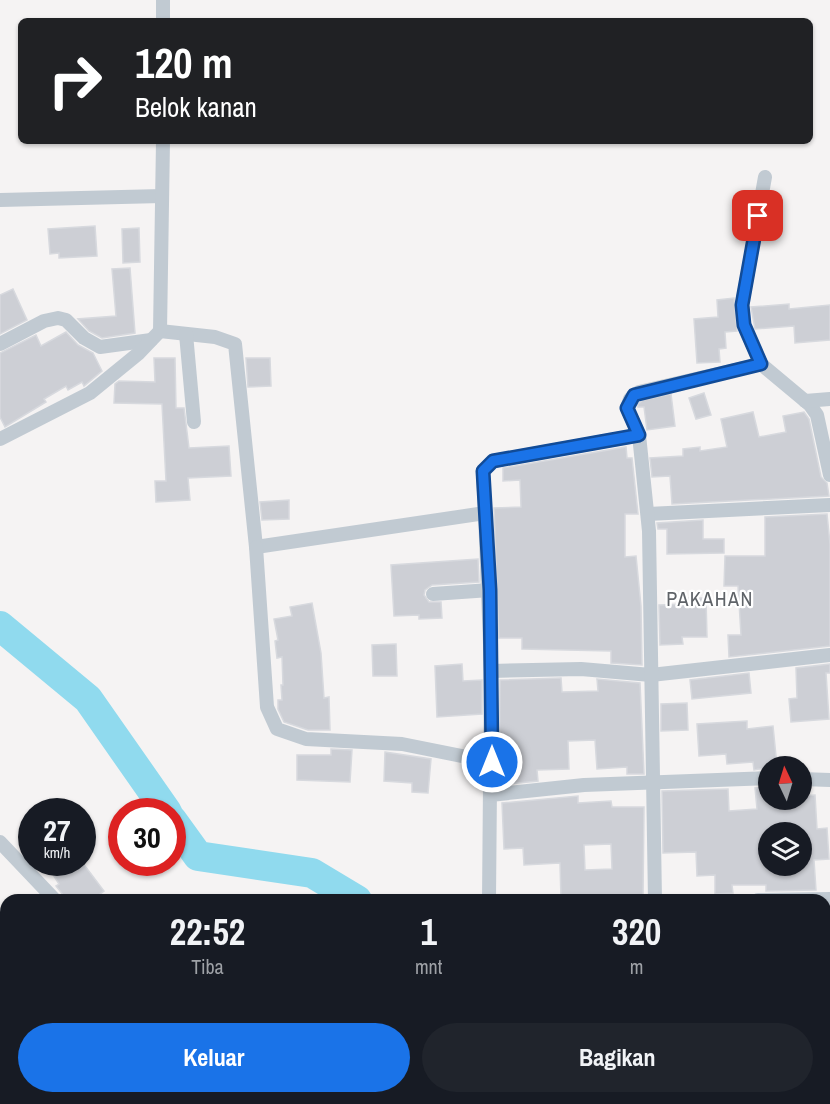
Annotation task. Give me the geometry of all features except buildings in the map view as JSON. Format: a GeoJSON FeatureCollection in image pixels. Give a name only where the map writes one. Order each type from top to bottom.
{"type":"FeatureCollection","features":[{"type":"Feature","properties":{"kind":"street"},"geometry":{"type":"LineString","coordinates":[[163,0],[163,18]]}},
{"type":"Feature","properties":{"kind":"street"},"geometry":{"type":"LineString","coordinates":[[0,438],[90,393],[156,336],[163,144]]}},
{"type":"Feature","properties":{"kind":"street"},"geometry":{"type":"LineString","coordinates":[[765,177],[742,305],[744,325],[761,364],[805,401],[821,422],[830,475]]}},
{"type":"Feature","properties":{"kind":"street"},"geometry":{"type":"LineString","coordinates":[[0,200],[162,196]]}},
{"type":"Feature","properties":{"kind":"street"},"geometry":{"type":"LineString","coordinates":[[0,344],[44,321],[58,318],[66,320],[84,338],[100,347],[156,336],[186,334],[231,341],[237,347],[256,547],[267,707],[277,729],[306,739],[402,744],[492,762]]}},
{"type":"Feature","properties":{"kind":"street"},"geometry":{"type":"LineString","coordinates":[[186,334],[194,422]]}},
{"type":"Feature","properties":{"kind":"street"},"geometry":{"type":"LineString","coordinates":[[655,894],[648,514],[639,435],[627,408],[634,395],[761,364]]}},
{"type":"Feature","properties":{"kind":"street"},"geometry":{"type":"LineString","coordinates":[[805,401],[830,399]]}},
{"type":"Feature","properties":{"kind":"street"},"geometry":{"type":"LineString","coordinates":[[489,894],[492,762],[490,590],[483,471],[493,461],[639,435]]}},
{"type":"Feature","properties":{"kind":"street"},"geometry":{"type":"LineString","coordinates":[[648,514],[830,505]]}},
{"type":"Feature","properties":{"kind":"street"},"geometry":{"type":"LineString","coordinates":[[256,547],[485,513]]}},
{"type":"Feature","properties":{"kind":"street"},"geometry":{"type":"LineString","coordinates":[[433,594],[490,590]]}},
{"type":"Feature","properties":{"kind":"street"},"geometry":{"type":"LineString","coordinates":[[491,670],[581,669],[651,675],[765,660],[830,655]]}},
{"type":"Feature","properties":{"kind":"street"},"geometry":{"type":"LineString","coordinates":[[490,795],[584,785],[758,778]]}},
{"type":"Feature","properties":{"kind":"street"},"geometry":{"type":"LineString","coordinates":[[812,779],[830,780]]}},
{"type":"Feature","properties":{"kind":"street"},"geometry":{"type":"LineString","coordinates":[[0,842],[49,894]]}},
{"type":"Feature","properties":{"kind":"waterway"},"geometry":{"type":"LineString","coordinates":[[0,626],[88,699],[157,798]]}},
{"type":"Feature","properties":{"kind":"waterway"},"geometry":{"type":"LineString","coordinates":[[186,839],[198,856],[312,873],[347,894]]}},
{"type":"Feature","properties":{"kind":"district","name":"PAKAHAN"},"geometry":{"type":"Point","coordinates":[710,598]}},
{"type":"Feature","properties":{"kind":"route"},"geometry":{"type":"LineString","coordinates":[[492,762],[490,590],[483,471],[493,461],[639,435],[627,408],[630,399],[639,392],[761,364],[744,325],[742,305],[758,216]]}}]}
